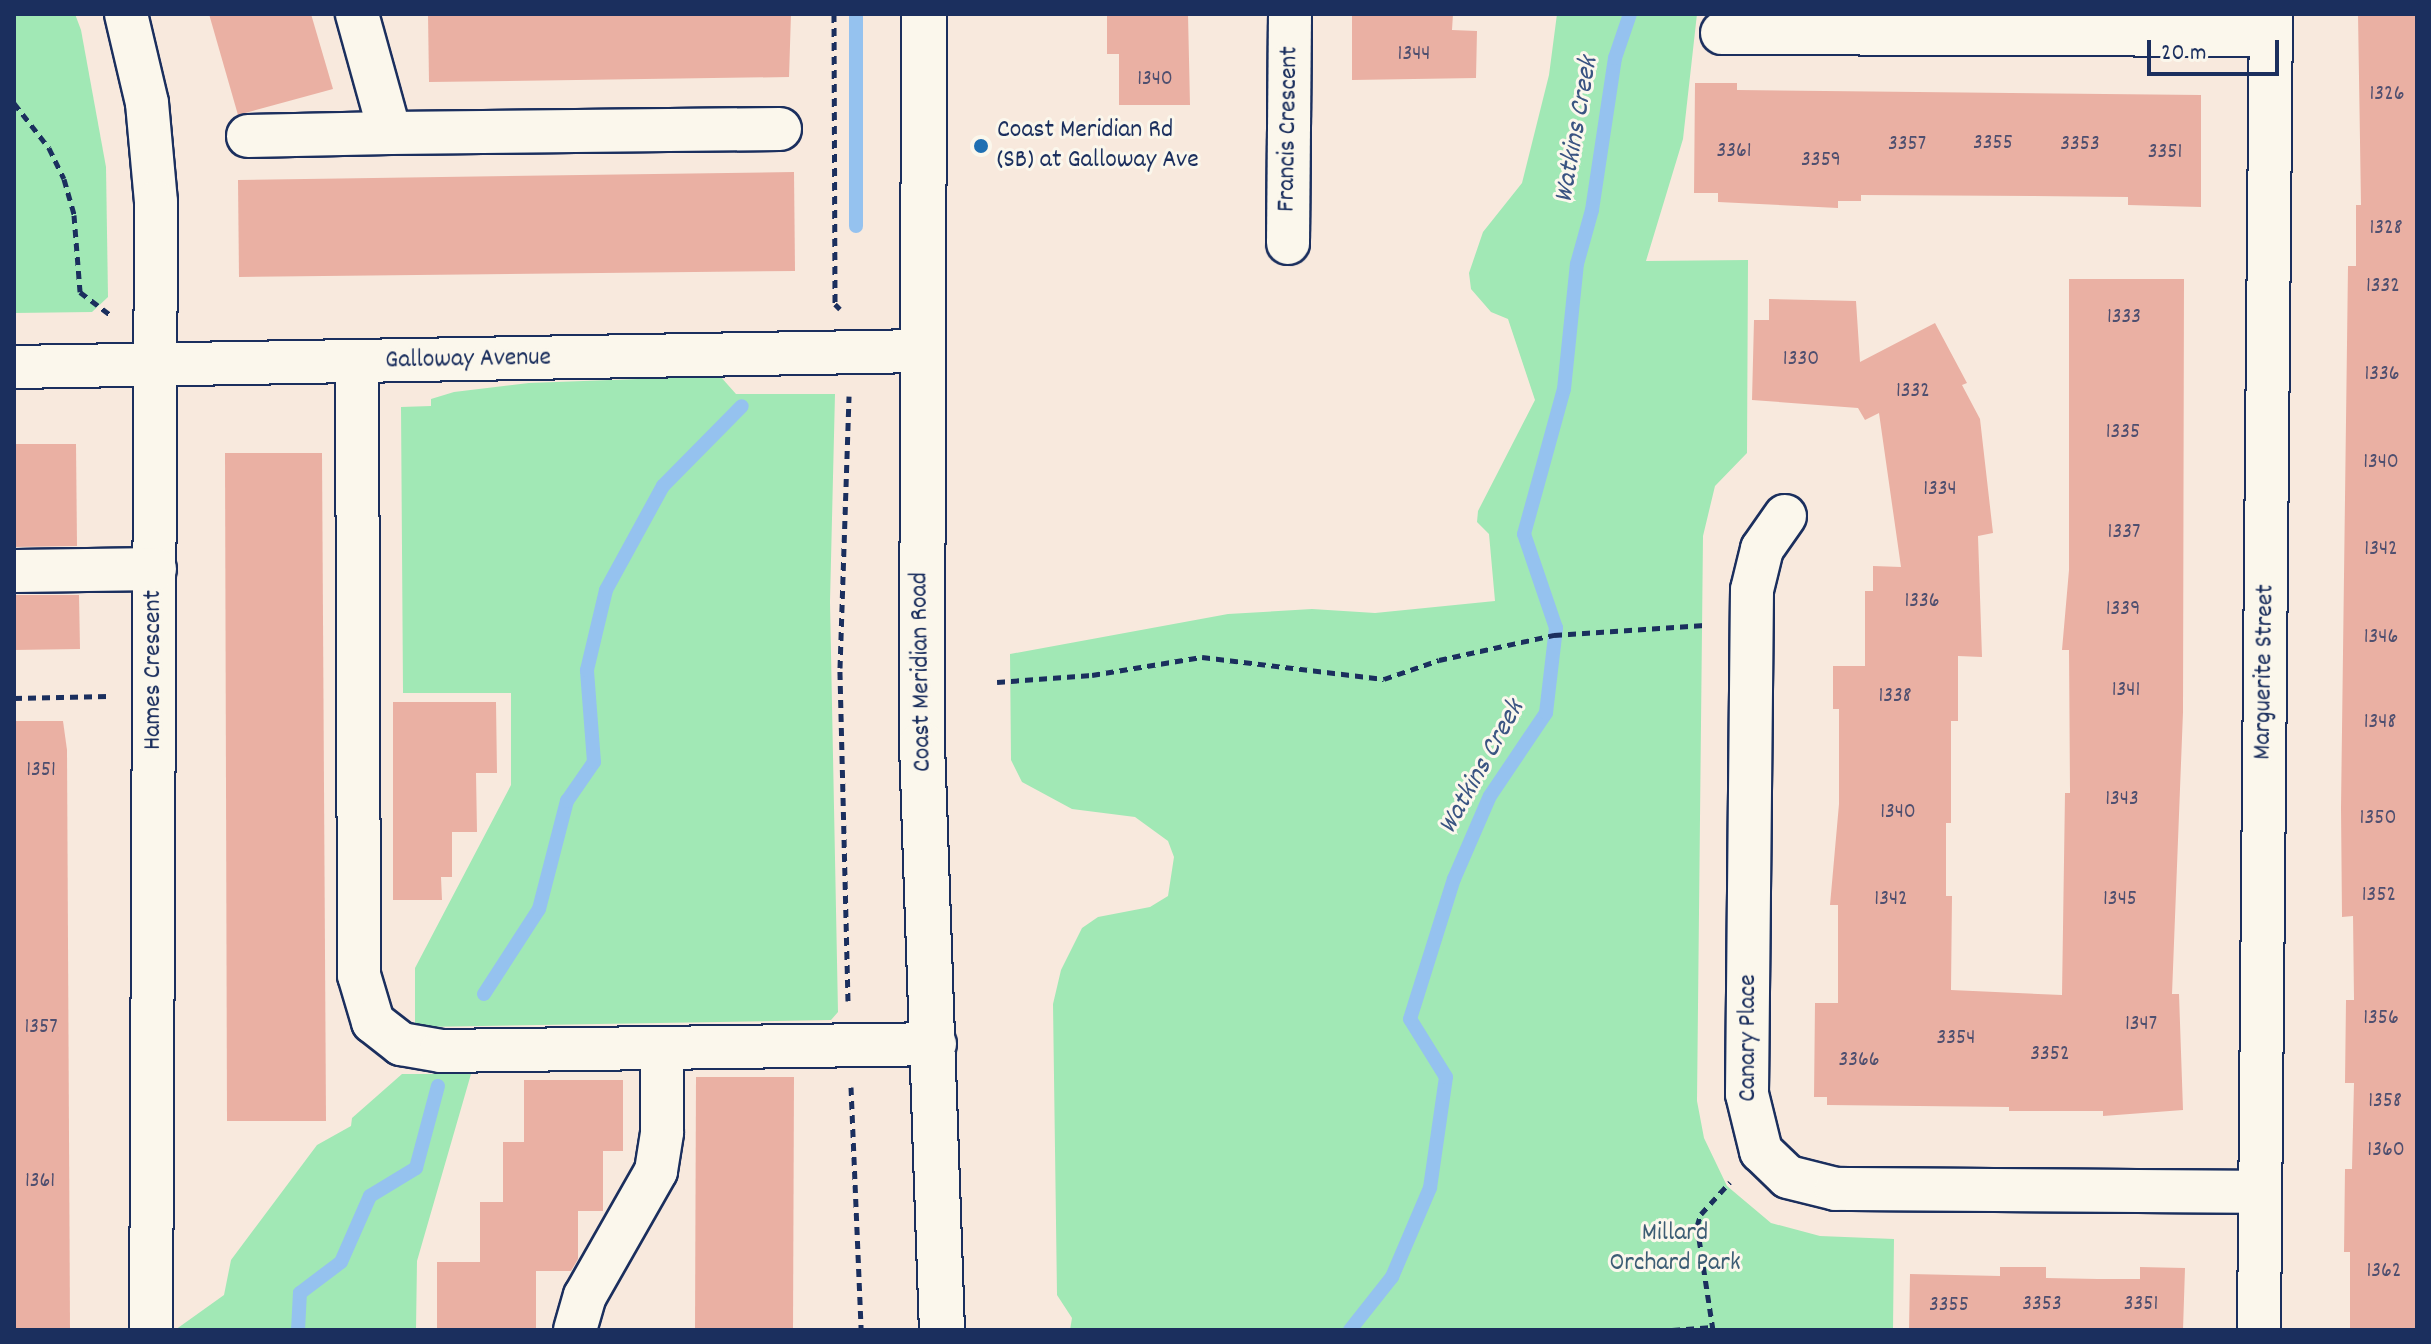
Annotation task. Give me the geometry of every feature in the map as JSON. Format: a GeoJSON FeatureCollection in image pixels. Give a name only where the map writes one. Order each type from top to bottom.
{"type":"FeatureCollection","features":[{"type":"Feature","properties":{"kind":"main road","name":"Coast Meridian Road"},"geometry":{"type":"LineString","coordinates":[[924,14],[922,744],[935,1044],[942,1330]]}},
{"type":"Feature","properties":{"kind":"street","name":"Hames Crescent"},"geometry":{"type":"LineString","coordinates":[[126,14],[154,160],[158,365],[151,1330]]}},
{"type":"Feature","properties":{"kind":"street"},"geometry":{"type":"LineString","coordinates":[[357,14],[390,133]]}},
{"type":"Feature","properties":{"kind":"street","name":"Francis Crescent"},"geometry":{"type":"LineString","coordinates":[[1288,243],[1290,14]]}},
{"type":"Feature","properties":{"kind":"street"},"geometry":{"type":"LineString","coordinates":[[1722,33],[2271,24]]}},
{"type":"Feature","properties":{"kind":"street","name":"Marguerite Street"},"geometry":{"type":"LineString","coordinates":[[2259,1330],[2271,24]]}},
{"type":"Feature","properties":{"kind":"street"},"geometry":{"type":"LineString","coordinates":[[248,136],[780,129]]}},
{"type":"Feature","properties":{"kind":"street","name":"Galloway Avenue"},"geometry":{"type":"LineString","coordinates":[[14,367],[922,351]]}},
{"type":"Feature","properties":{"kind":"street"},"geometry":{"type":"LineString","coordinates":[[357,362],[359,975],[365,1005],[386,1034],[416,1050],[935,1044]]}},
{"type":"Feature","properties":{"kind":"street","name":"Canary Place"},"geometry":{"type":"LineString","coordinates":[[1785,516],[1762,549],[1752,590],[1747,1094],[1761,1151],[1788,1177],[1836,1189],[2260,1192]]}},
{"type":"Feature","properties":{"kind":"street"},"geometry":{"type":"LineString","coordinates":[[14,571],[155,569]]}},
{"type":"Feature","properties":{"kind":"street"},"geometry":{"type":"LineString","coordinates":[[575,1330],[585,1296],[656,1171],[662,1132],[662,1048]]}},
{"type":"Feature","properties":{"kind":"path"},"geometry":{"type":"LineString","coordinates":[[834,14],[835,304],[847,315]]}},
{"type":"Feature","properties":{"kind":"path"},"geometry":{"type":"LineString","coordinates":[[14,103],[49,148],[64,179],[74,215],[80,292],[111,315]]}},
{"type":"Feature","properties":{"kind":"path"},"geometry":{"type":"LineString","coordinates":[[849,396],[840,668],[849,1044],[861,1330]]}},
{"type":"Feature","properties":{"kind":"path"},"geometry":{"type":"LineString","coordinates":[[997,682],[1092,675],[1202,657],[1384,679],[1452,657],[1563,633],[1705,625]]}},
{"type":"Feature","properties":{"kind":"path"},"geometry":{"type":"LineString","coordinates":[[14,698],[108,696]]}},
{"type":"Feature","properties":{"kind":"path"},"geometry":{"type":"LineString","coordinates":[[1672,1330],[1713,1328],[1697,1226],[1701,1214],[1730,1182]]}},
{"type":"Feature","properties":{"kind":"green space"},"geometry":{"type":"Polygon","coordinates":[[[14,14],[75,14],[81,30],[106,167],[108,297],[92,312],[14,313],[14,14]]]}},
{"type":"Feature","properties":{"kind":"green space","name":"Millard Orchard Park"},"geometry":{"type":"Polygon","coordinates":[[[1557,14],[1697,14],[1683,139],[1646,261],[1748,260],[1747,453],[1715,486],[1703,536],[1697,1101],[1704,1138],[1727,1186],[1771,1223],[1820,1236],[1894,1239],[1893,1330],[1070,1330],[1072,1318],[1057,1295],[1053,1004],[1061,970],[1082,928],[1098,917],[1150,907],[1168,896],[1174,857],[1168,841],[1135,817],[1072,809],[1022,782],[1011,760],[1010,654],[1228,614],[1312,609],[1375,613],[1495,601],[1489,534],[1477,522],[1478,511],[1535,400],[1508,319],[1491,312],[1471,289],[1469,273],[1483,232],[1522,183],[1549,75],[1557,14]]]}},
{"type":"Feature","properties":{"kind":"green space"},"geometry":{"type":"Polygon","coordinates":[[[720,376],[736,394],[835,394],[830,602],[838,1012],[831,1020],[423,1027],[415,1023],[415,968],[511,785],[511,693],[403,693],[401,407],[431,406],[431,399],[454,392],[529,383],[720,376]]]}},
{"type":"Feature","properties":{"kind":"green space"},"geometry":{"type":"Polygon","coordinates":[[[402,1074],[471,1074],[417,1261],[416,1330],[175,1330],[224,1295],[231,1260],[317,1145],[351,1126],[352,1118],[402,1074]]]}},
{"type":"Feature","properties":{"kind":"building"},"geometry":{"type":"Polygon","coordinates":[[[209,14],[311,14],[333,89],[238,115],[209,14]]]}},
{"type":"Feature","properties":{"kind":"building"},"geometry":{"type":"Polygon","coordinates":[[[428,14],[791,14],[789,77],[429,82],[428,14]]]}},
{"type":"Feature","properties":{"kind":"building"},"geometry":{"type":"Polygon","coordinates":[[[1107,14],[1188,14],[1190,105],[1119,105],[1119,54],[1107,54],[1107,14]]]}},
{"type":"Feature","properties":{"kind":"building"},"geometry":{"type":"Polygon","coordinates":[[[1352,14],[1453,14],[1452,30],[1477,31],[1476,78],[1352,80],[1352,14]]]}},
{"type":"Feature","properties":{"kind":"building"},"geometry":{"type":"Polygon","coordinates":[[[2358,14],[2417,14],[2417,1330],[2350,1330],[2350,1252],[2344,1252],[2345,1169],[2352,1169],[2354,1083],[2345,1083],[2346,1000],[2354,1000],[2353,916],[2342,917],[2341,808],[2348,266],[2356,266],[2356,205],[2361,205],[2358,14]]]}},
{"type":"Feature","properties":{"kind":"building"},"geometry":{"type":"Polygon","coordinates":[[[1695,83],[1737,83],[1737,90],[2201,95],[2201,207],[2128,205],[2128,197],[2033,196],[1861,195],[1861,201],[1838,201],[1838,208],[1718,202],[1718,193],[1694,193],[1695,83]]]}},
{"type":"Feature","properties":{"kind":"building"},"geometry":{"type":"Polygon","coordinates":[[[794,172],[795,271],[239,277],[238,180],[794,172]]]}},
{"type":"Feature","properties":{"kind":"building"},"geometry":{"type":"Polygon","coordinates":[[[2069,279],[2184,279],[2183,712],[2172,994],[2179,994],[2183,1110],[2103,1116],[2103,1111],[2009,1111],[2009,1107],[1827,1105],[1827,1097],[1814,1097],[1815,1003],[1838,1003],[1838,905],[1830,905],[1839,804],[1839,709],[1833,709],[1833,666],[1865,666],[1865,591],[1873,591],[1873,566],[1901,567],[1879,413],[1865,420],[1858,408],[1752,400],[1754,320],[1769,320],[1769,299],[1856,301],[1860,362],[1935,323],[1967,383],[1962,385],[1980,419],[1993,533],[1978,536],[1982,657],[1958,656],[1958,721],[1951,721],[1951,823],[1946,823],[1946,896],[1952,896],[1951,990],[2062,995],[2065,793],[2070,793],[2069,650],[2062,650],[2069,570],[2069,279]]]}},
{"type":"Feature","properties":{"kind":"building"},"geometry":{"type":"Polygon","coordinates":[[[14,444],[76,444],[77,546],[14,547],[14,444]]]}},
{"type":"Feature","properties":{"kind":"building"},"geometry":{"type":"Polygon","coordinates":[[[225,453],[322,453],[326,1121],[227,1121],[225,453]]]}},
{"type":"Feature","properties":{"kind":"building"},"geometry":{"type":"Polygon","coordinates":[[[14,595],[79,595],[80,649],[14,650],[14,595]]]}},
{"type":"Feature","properties":{"kind":"building"},"geometry":{"type":"Polygon","coordinates":[[[393,702],[496,702],[497,773],[476,773],[477,832],[452,832],[452,877],[441,877],[442,900],[393,900],[393,702]]]}},
{"type":"Feature","properties":{"kind":"building"},"geometry":{"type":"Polygon","coordinates":[[[14,721],[63,721],[67,750],[70,1329],[14,1329],[14,721]]]}},
{"type":"Feature","properties":{"kind":"building"},"geometry":{"type":"Polygon","coordinates":[[[696,1077],[794,1077],[793,1330],[695,1330],[696,1077]]]}},
{"type":"Feature","properties":{"kind":"building"},"geometry":{"type":"Polygon","coordinates":[[[524,1080],[623,1080],[623,1151],[603,1151],[603,1211],[578,1211],[578,1259],[571,1271],[536,1271],[536,1330],[437,1330],[437,1262],[480,1262],[480,1202],[503,1202],[503,1142],[524,1142],[524,1080]]]}},
{"type":"Feature","properties":{"kind":"building"},"geometry":{"type":"Polygon","coordinates":[[[2000,1267],[2046,1267],[2046,1278],[2098,1279],[2140,1279],[2140,1267],[2185,1268],[2183,1330],[1909,1330],[1910,1274],[2000,1276],[2000,1267]]]}},
{"type":"Feature","properties":{"kind":"waterway"},"geometry":{"type":"LineString","coordinates":[[856,14],[856,226]]}},
{"type":"Feature","properties":{"kind":"waterway","name":"Watkins Creek"},"geometry":{"type":"LineString","coordinates":[[1350,1330],[1392,1277],[1430,1188],[1446,1077],[1410,1019],[1454,879],[1490,796],[1546,713],[1556,628],[1524,534],[1564,389],[1577,264],[1592,210],[1615,58],[1630,14]]}},
{"type":"Feature","properties":{"kind":"waterway"},"geometry":{"type":"LineString","coordinates":[[484,994],[539,909],[567,801],[594,762],[587,670],[606,590],[663,486],[742,406]]}},
{"type":"Feature","properties":{"kind":"waterway"},"geometry":{"type":"LineString","coordinates":[[298,1330],[300,1293],[341,1262],[370,1196],[416,1168],[438,1086]]}},
{"type":"Feature","properties":{"kind":"place","name":"Coast Meridian Rd (SB) at Galloway Ave"},"geometry":{"type":"Point","coordinates":[981,146]}}]}
